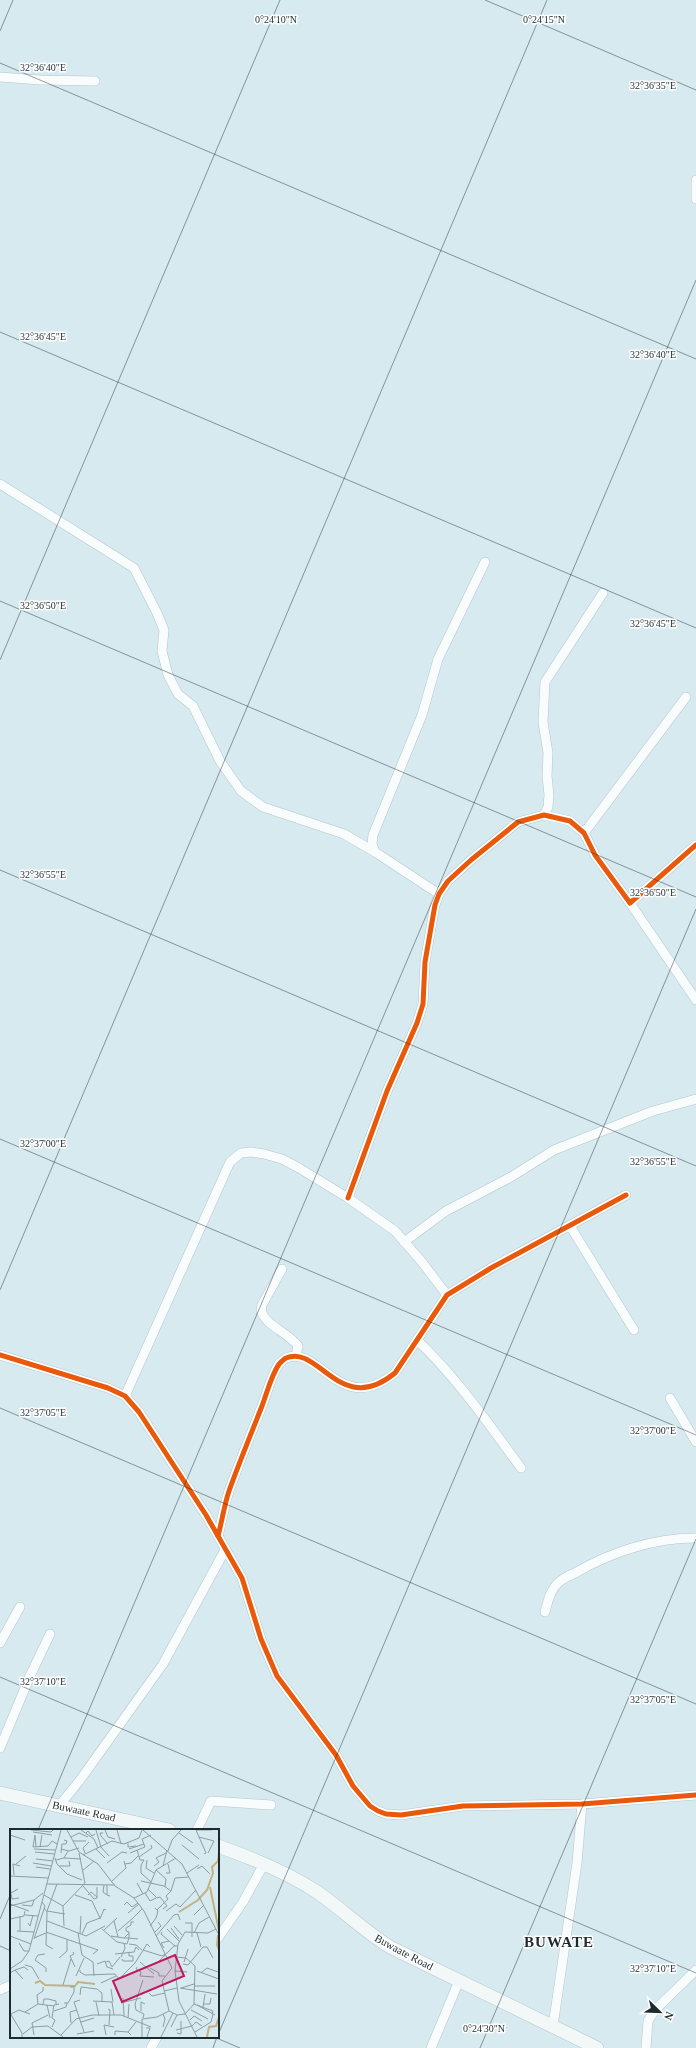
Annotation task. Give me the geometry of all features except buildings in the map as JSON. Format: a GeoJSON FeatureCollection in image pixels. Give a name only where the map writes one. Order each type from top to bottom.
{"type":"FeatureCollection","features":[{"type":"Feature","properties":{"kind":"street"},"geometry":{"type":"LineString","coordinates":[[0,77],[40,80],[95,81]]}},
{"type":"Feature","properties":{"kind":"street"},"geometry":{"type":"LineString","coordinates":[[696,180],[696,199]]}},
{"type":"Feature","properties":{"kind":"street"},"geometry":{"type":"LineString","coordinates":[[0,484],[134,568],[164,630],[162,651],[168,675],[178,694],[193,706],[220,761],[241,791],[264,807],[344,834],[375,852],[439,894]]}},
{"type":"Feature","properties":{"kind":"street"},"geometry":{"type":"LineString","coordinates":[[375,852],[372,844],[373,836],[422,715],[438,659],[485,562]]}},
{"type":"Feature","properties":{"kind":"street"},"geometry":{"type":"LineString","coordinates":[[544,815],[548,807],[549,795],[547,776],[548,753],[543,722],[545,682],[603,593]]}},
{"type":"Feature","properties":{"kind":"street"},"geometry":{"type":"LineString","coordinates":[[584,833],[686,697]]}},
{"type":"Feature","properties":{"kind":"street"},"geometry":{"type":"LineString","coordinates":[[348,1198],[387,1091],[417,1023],[423,1004],[425,962],[435,904],[439,894],[448,881],[471,860],[518,822],[544,815],[570,821],[584,833],[595,855],[630,903],[696,1000]]}},
{"type":"Feature","properties":{"kind":"street"},"geometry":{"type":"LineString","coordinates":[[630,903],[696,845]]}},
{"type":"Feature","properties":{"kind":"street"},"geometry":{"type":"LineString","coordinates":[[404,1242],[446,1211],[511,1177],[554,1150],[654,1111],[696,1099]]}},
{"type":"Feature","properties":{"kind":"street"},"geometry":{"type":"LineString","coordinates":[[125,1396],[230,1162],[235,1156],[241,1153],[251,1152],[282,1159],[348,1198],[395,1231],[422,1262],[447,1295]]}},
{"type":"Feature","properties":{"kind":"street"},"geometry":{"type":"LineString","coordinates":[[218,1536],[229,1492],[279,1364],[284,1358],[296,1356],[308,1360],[335,1380],[348,1386],[365,1387],[384,1382],[395,1373],[447,1295],[491,1268],[626,1195]]}},
{"type":"Feature","properties":{"kind":"street"},"geometry":{"type":"LineString","coordinates":[[570,1226],[634,1330]]}},
{"type":"Feature","properties":{"kind":"street"},"geometry":{"type":"LineString","coordinates":[[282,1270],[261,1311],[270,1323],[293,1340],[298,1346],[296,1356]]}},
{"type":"Feature","properties":{"kind":"street"},"geometry":{"type":"LineString","coordinates":[[416,1340],[440,1363],[468,1395],[521,1468]]}},
{"type":"Feature","properties":{"kind":"street"},"geometry":{"type":"LineString","coordinates":[[0,1355],[72,1375],[108,1388],[125,1396],[139,1412],[160,1441],[242,1578],[261,1639],[277,1676],[336,1755],[353,1786],[370,1806],[386,1814],[401,1815],[463,1806],[582,1804],[696,1795]]}},
{"type":"Feature","properties":{"kind":"street"},"geometry":{"type":"LineString","coordinates":[[670,1398],[696,1442]]}},
{"type":"Feature","properties":{"kind":"street"},"geometry":{"type":"LineString","coordinates":[[545,1612],[549,1595],[559,1582],[585,1567],[606,1557],[664,1540],[696,1538]]}},
{"type":"Feature","properties":{"kind":"street"},"geometry":{"type":"LineString","coordinates":[[59,1806],[80,1780],[163,1664],[225,1550]]}},
{"type":"Feature","properties":{"kind":"street"},"geometry":{"type":"LineString","coordinates":[[0,1643],[20,1607]]}},
{"type":"Feature","properties":{"kind":"street"},"geometry":{"type":"LineString","coordinates":[[0,1748],[30,1676],[50,1634]]}},
{"type":"Feature","properties":{"kind":"street","name":"Buwaate Road"},"geometry":{"type":"LineString","coordinates":[[0,1793],[164,1829]]}},
{"type":"Feature","properties":{"kind":"street"},"geometry":{"type":"LineString","coordinates":[[197,1829],[211,1801],[271,1806]]}},
{"type":"Feature","properties":{"kind":"street"},"geometry":{"type":"LineString","coordinates":[[553,2026],[577,1863],[582,1804]]}},
{"type":"Feature","properties":{"kind":"street","name":"Buwaate Road"},"geometry":{"type":"LineString","coordinates":[[219,1846],[264,1864],[316,1892],[365,1931],[390,1947],[597,2048]]}},
{"type":"Feature","properties":{"kind":"street"},"geometry":{"type":"LineString","coordinates":[[219,1937],[243,1902],[264,1864]]}},
{"type":"Feature","properties":{"kind":"street"},"geometry":{"type":"LineString","coordinates":[[646,2048],[648,2021],[655,2010],[696,1970]]}},
{"type":"Feature","properties":{"kind":"street"},"geometry":{"type":"LineString","coordinates":[[431,2048],[460,1981]]}},
{"type":"Feature","properties":{"kind":"street"},"geometry":{"type":"LineString","coordinates":[[0,1990],[10,1985]]}},
{"type":"Feature","properties":{"kind":"street"},"geometry":{"type":"LineString","coordinates":[[151,2048],[156,2038]]}},
{"type":"Feature","properties":{"kind":"cycle path"},"geometry":{"type":"LineString","coordinates":[[348,1198],[387,1091],[417,1023],[423,1004],[425,962],[435,905],[439,894],[448,881],[471,860],[518,822],[544,815],[570,821],[584,833],[595,855],[630,903],[696,845]]}},
{"type":"Feature","properties":{"kind":"cycle path"},"geometry":{"type":"LineString","coordinates":[[218,1536],[233,1480],[271,1379],[279,1364],[283,1360],[298,1356],[309,1361],[345,1384],[359,1388],[376,1385],[395,1373],[447,1295],[491,1268],[626,1195]]}},
{"type":"Feature","properties":{"kind":"cycle path"},"geometry":{"type":"LineString","coordinates":[[0,1355],[108,1388],[125,1396],[139,1412],[206,1515],[242,1578],[261,1639],[277,1676],[336,1755],[353,1786],[370,1806],[386,1814],[401,1815],[463,1806],[582,1804],[696,1795]]}},
{"type":"Feature","properties":{"kind":"district","name":"BUWATE"},"geometry":{"type":"Point","coordinates":[559,1942]}}]}
